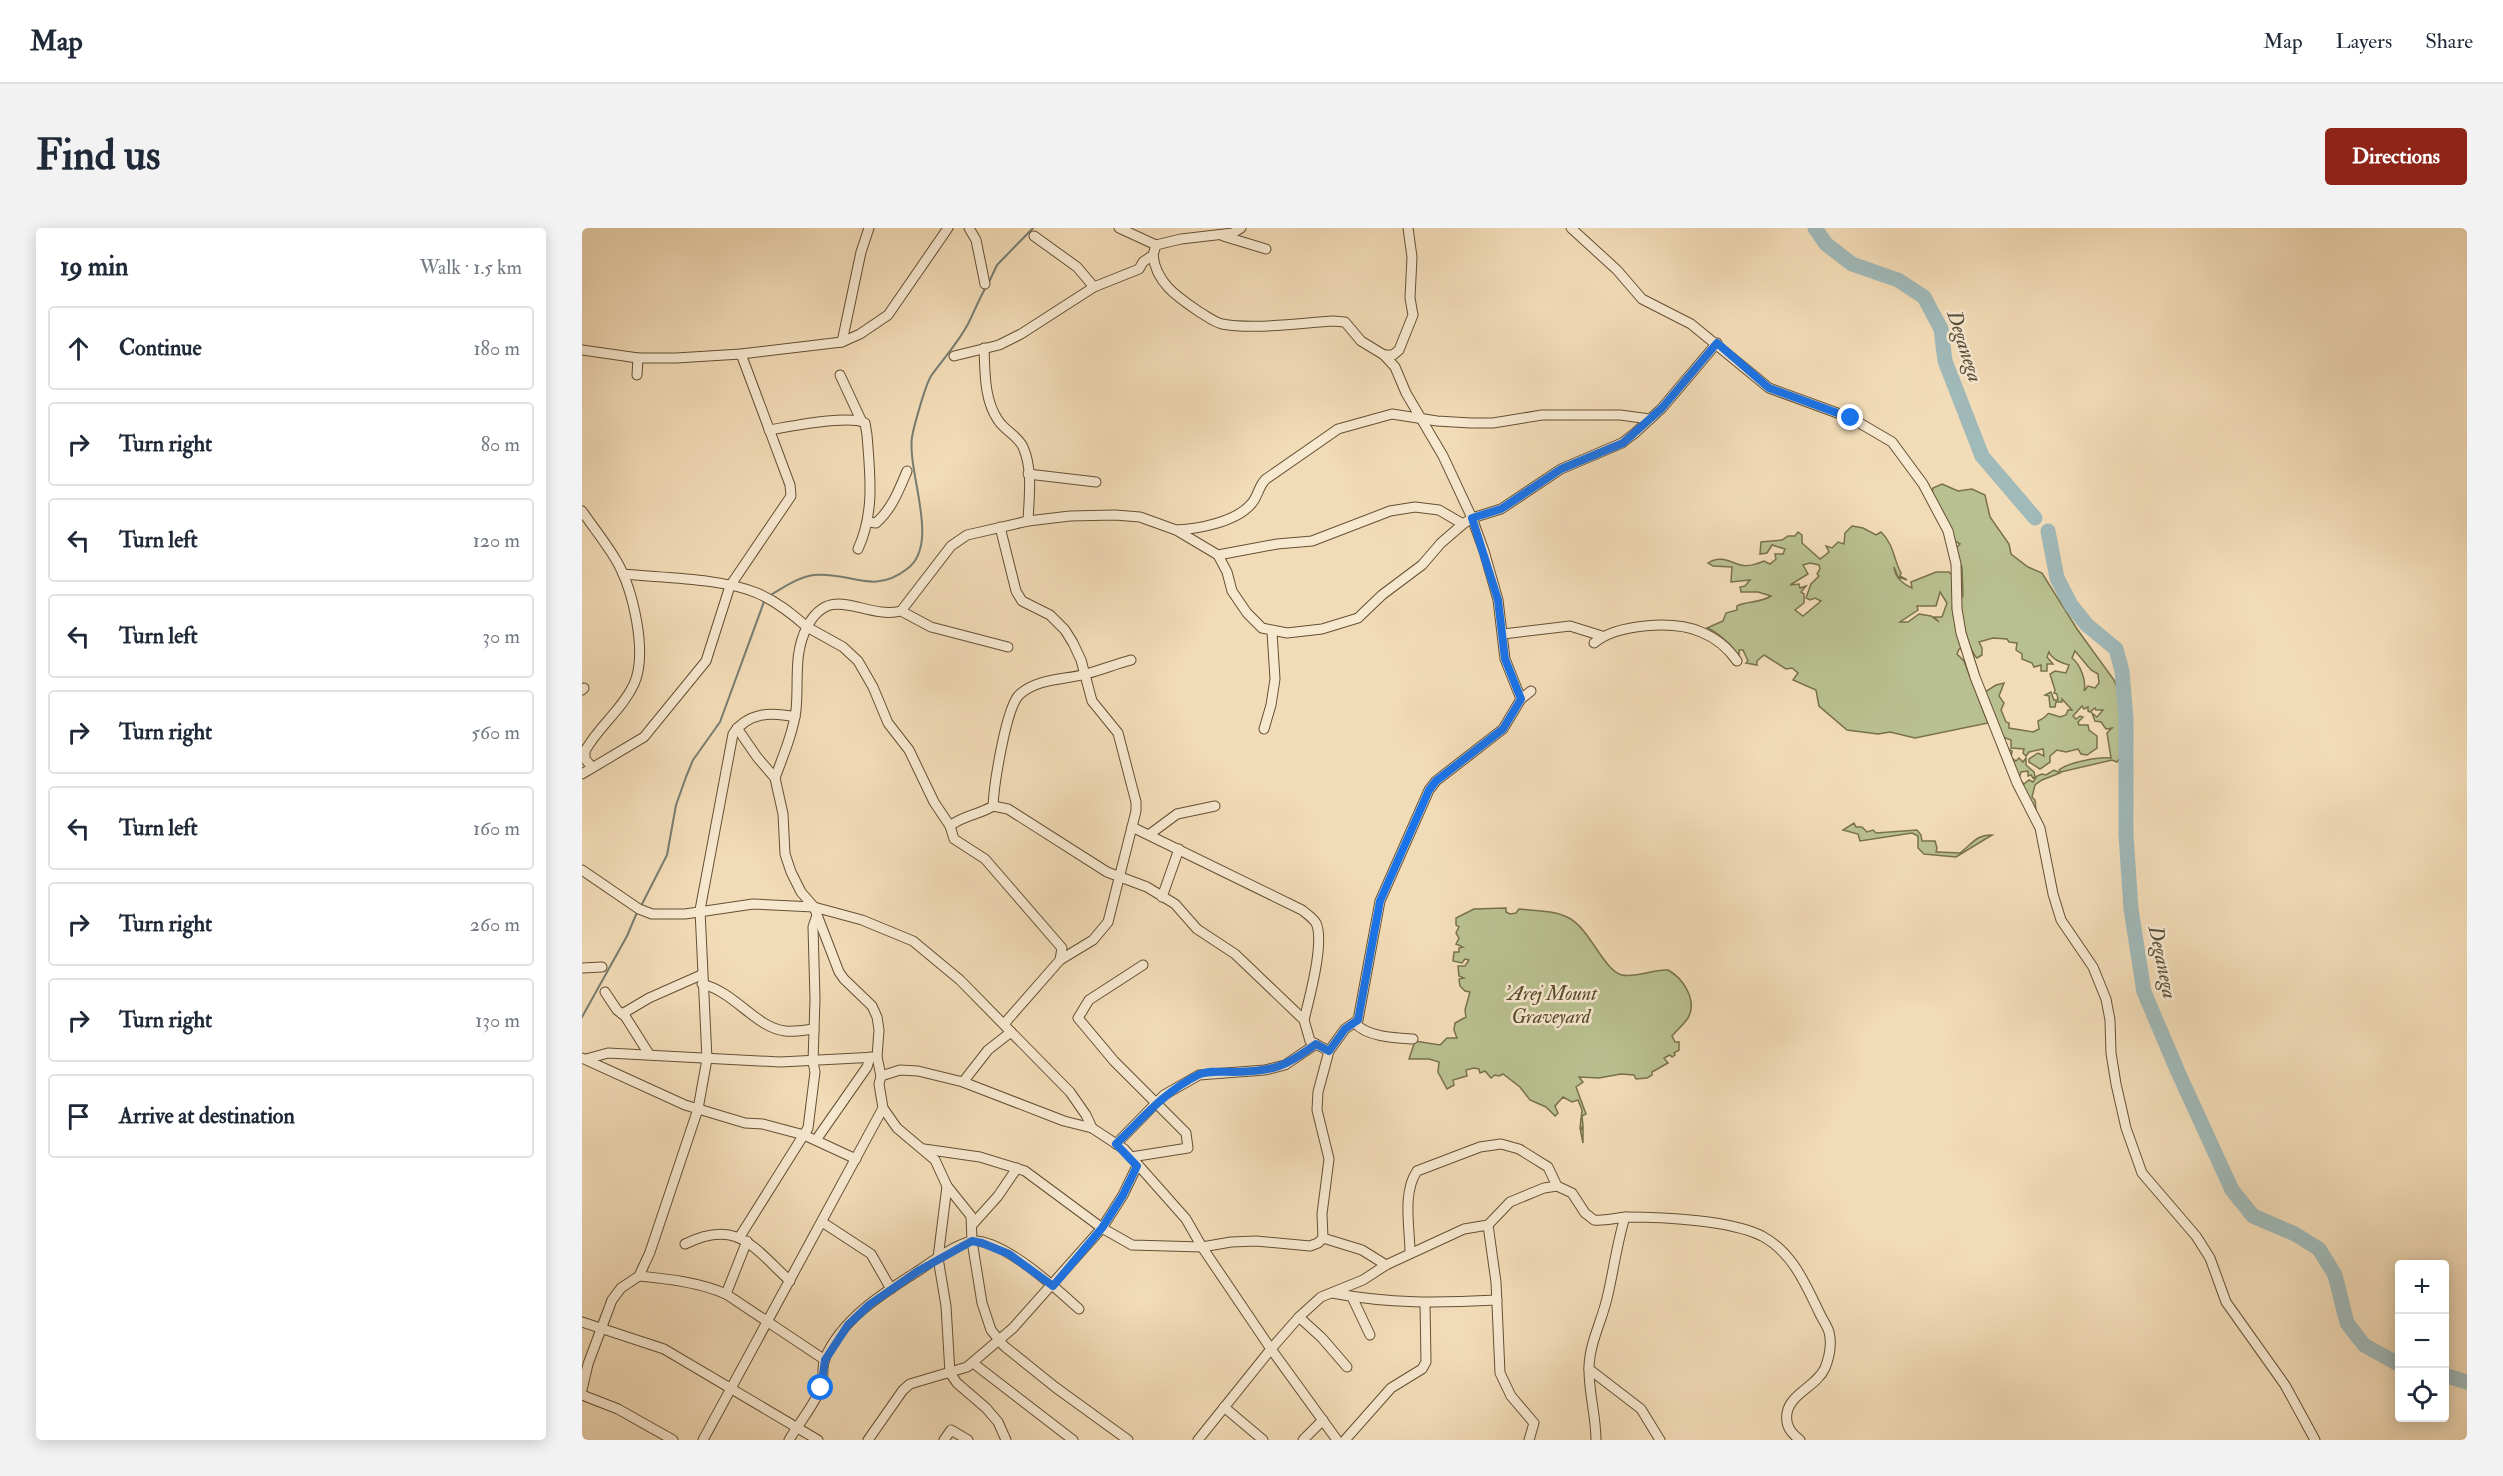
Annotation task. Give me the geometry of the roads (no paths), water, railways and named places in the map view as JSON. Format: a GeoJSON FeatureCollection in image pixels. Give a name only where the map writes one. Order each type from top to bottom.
{"type":"FeatureCollection","features":[{"type":"Feature","properties":{"kind":"street"},"geometry":{"type":"LineString","coordinates":[[842,342],[861,252],[869,228]]}},
{"type":"Feature","properties":{"kind":"street"},"geometry":{"type":"LineString","coordinates":[[582,350],[638,358],[741,354],[842,342],[860,334],[888,315],[948,228]]}},
{"type":"Feature","properties":{"kind":"street"},"geometry":{"type":"LineString","coordinates":[[969,228],[976,240],[985,284]]}},
{"type":"Feature","properties":{"kind":"street"},"geometry":{"type":"LineString","coordinates":[[1119,228],[1156,245],[1181,239],[1233,233],[1241,228]]}},
{"type":"Feature","properties":{"kind":"street"},"geometry":{"type":"LineString","coordinates":[[1396,370],[1399,350],[1413,315],[1410,298],[1412,257],[1408,228]]}},
{"type":"Feature","properties":{"kind":"street"},"geometry":{"type":"LineString","coordinates":[[1571,228],[1617,270],[1642,299],[1691,324],[1717,343],[1769,388],[1851,418],[1892,442],[1923,484],[1948,531],[1958,579],[1957,609],[1975,677],[2017,783],[2040,828],[2053,894],[2061,920],[2093,967],[2106,999],[2116,1084],[2126,1128],[2142,1173],[2196,1236],[2210,1258],[2226,1302],[2285,1384],[2315,1440]]}},
{"type":"Feature","properties":{"kind":"street"},"geometry":{"type":"LineString","coordinates":[[1218,235],[1266,249]]}},
{"type":"Feature","properties":{"kind":"street"},"geometry":{"type":"LineString","coordinates":[[1034,236],[1077,267],[1094,287]]}},
{"type":"Feature","properties":{"kind":"street"},"geometry":{"type":"LineString","coordinates":[[1156,245],[1153,255],[1157,272],[1169,290],[1184,302],[1222,324],[1268,325],[1340,321],[1350,326],[1360,341],[1384,355],[1396,370],[1443,456],[1472,518],[1494,582],[1505,659],[1521,699]]}},
{"type":"Feature","properties":{"kind":"street"},"geometry":{"type":"LineString","coordinates":[[1139,269],[1143,262],[1153,255]]}},
{"type":"Feature","properties":{"kind":"street"},"geometry":{"type":"LineString","coordinates":[[954,356],[999,345],[1021,334],[1094,287],[1139,269],[1146,268],[1157,272]]}},
{"type":"Feature","properties":{"kind":"street"},"geometry":{"type":"LineString","coordinates":[[816,1140],[867,1067],[879,1041],[877,1017],[872,1006],[839,972],[816,911],[801,892],[785,854],[783,814],[776,778],[795,717],[799,651],[807,627],[821,607],[842,604],[888,614],[901,611],[951,546],[967,535],[1028,521],[1070,516],[1140,517],[1176,530],[1218,555],[1227,572],[1232,591],[1262,628],[1272,632],[1287,633],[1322,629],[1358,618],[1382,595],[1422,565],[1462,524],[1472,518],[1501,509],[1561,469],[1623,443],[1650,419],[1717,343]]}},
{"type":"Feature","properties":{"kind":"street"},"geometry":{"type":"LineString","coordinates":[[984,348],[985,375],[991,405],[998,420],[1024,448],[1028,474],[1028,521]]}},
{"type":"Feature","properties":{"kind":"street"},"geometry":{"type":"LineString","coordinates":[[1384,355],[1393,355],[1399,350]]}},
{"type":"Feature","properties":{"kind":"street"},"geometry":{"type":"LineString","coordinates":[[582,774],[644,737],[705,661],[730,585],[791,496],[790,485],[741,354]]}},
{"type":"Feature","properties":{"kind":"street"},"geometry":{"type":"LineString","coordinates":[[637,375],[638,358]]}},
{"type":"Feature","properties":{"kind":"street"},"geometry":{"type":"LineString","coordinates":[[840,375],[866,427],[867,435],[871,497],[868,522],[858,549]]}},
{"type":"Feature","properties":{"kind":"street"},"geometry":{"type":"LineString","coordinates":[[1176,530],[1196,529],[1220,522],[1246,509],[1256,498],[1261,483],[1338,429],[1392,414],[1437,421],[1471,423],[1492,423],[1542,415],[1620,416],[1650,419]]}},
{"type":"Feature","properties":{"kind":"street"},"geometry":{"type":"LineString","coordinates":[[769,430],[812,423],[861,420]]}},
{"type":"Feature","properties":{"kind":"street"},"geometry":{"type":"LineString","coordinates":[[868,522],[876,523],[882,518],[897,495],[907,471]]}},
{"type":"Feature","properties":{"kind":"street"},"geometry":{"type":"LineString","coordinates":[[1028,474],[1096,482]]}},
{"type":"Feature","properties":{"kind":"street"},"geometry":{"type":"LineString","coordinates":[[1218,555],[1277,544],[1312,541],[1390,511],[1415,507],[1439,510],[1462,524]]}},
{"type":"Feature","properties":{"kind":"street"},"geometry":{"type":"LineString","coordinates":[[582,511],[616,559],[623,574],[634,612],[639,643],[639,666],[635,683],[625,700],[585,751],[585,759],[592,767]]}},
{"type":"Feature","properties":{"kind":"street"},"geometry":{"type":"LineString","coordinates":[[963,1082],[1060,960],[1093,940],[1108,922],[1136,802],[1118,734],[1092,701],[1081,660],[1065,630],[1050,615],[1022,601],[1016,591],[1000,527]]}},
{"type":"Feature","properties":{"kind":"street"},"geometry":{"type":"LineString","coordinates":[[623,574],[730,585],[756,592],[776,602],[807,627],[843,646],[858,661],[873,687],[888,723],[909,750],[934,802],[950,826],[954,839],[985,859],[1062,948],[1060,960]]}},
{"type":"Feature","properties":{"kind":"street"},"geometry":{"type":"LineString","coordinates":[[901,611],[932,627],[1008,647]]}},
{"type":"Feature","properties":{"kind":"street"},"geometry":{"type":"LineString","coordinates":[[1503,634],[1570,626],[1602,636]]}},
{"type":"Feature","properties":{"kind":"street"},"geometry":{"type":"LineString","coordinates":[[1594,643],[1602,636],[1623,629],[1685,628],[1699,631],[1712,638],[1729,650],[1737,661]]}},
{"type":"Feature","properties":{"kind":"street"},"geometry":{"type":"LineString","coordinates":[[1264,729],[1275,679],[1272,632]]}},
{"type":"Feature","properties":{"kind":"street"},"geometry":{"type":"LineString","coordinates":[[993,806],[994,780],[1013,702],[1020,693],[1044,681],[1085,674],[1131,660]]}},
{"type":"Feature","properties":{"kind":"street"},"geometry":{"type":"LineString","coordinates":[[924,1149],[980,1157],[1025,1171],[1102,1228],[1131,1245],[1202,1247],[1256,1241],[1310,1246],[1318,1243],[1323,1238],[1322,1214],[1329,1159],[1317,1110],[1318,1092],[1329,1051],[1345,1029],[1355,1023],[1359,1014],[1380,901],[1429,790],[1436,781],[1503,729],[1521,699],[1531,691]]}},
{"type":"Feature","properties":{"kind":"street"},"geometry":{"type":"LineString","coordinates":[[582,1390],[601,1329],[615,1294],[639,1276],[650,1252],[698,1109],[707,1059],[700,910],[729,750],[737,728],[749,719],[767,714],[795,717]]}},
{"type":"Feature","properties":{"kind":"street"},"geometry":{"type":"LineString","coordinates":[[737,728],[757,757],[776,778]]}},
{"type":"Feature","properties":{"kind":"street"},"geometry":{"type":"LineString","coordinates":[[950,826],[965,816],[993,806],[1008,809],[1107,872],[1147,887],[1175,904],[1197,929],[1234,954],[1304,1020]]}},
{"type":"Feature","properties":{"kind":"street"},"geometry":{"type":"LineString","coordinates":[[1150,834],[1177,814],[1215,806]]}},
{"type":"Feature","properties":{"kind":"street"},"geometry":{"type":"LineString","coordinates":[[1132,827],[1302,910],[1316,924],[1317,961],[1304,1020],[1309,1039],[1329,1051]]}},
{"type":"Feature","properties":{"kind":"street"},"geometry":{"type":"LineString","coordinates":[[1162,897],[1179,849]]}},
{"type":"Feature","properties":{"kind":"street"},"geometry":{"type":"LineString","coordinates":[[582,870],[639,909],[652,914],[685,914],[753,904],[816,911],[862,920],[913,941],[960,980],[1070,1092],[1092,1128]]}},
{"type":"Feature","properties":{"kind":"street"},"geometry":{"type":"LineString","coordinates":[[726,1294],[743,1239],[808,1128],[815,1072],[813,1062],[813,927],[816,911]]}},
{"type":"Feature","properties":{"kind":"street"},"geometry":{"type":"LineString","coordinates":[[1131,1157],[1188,1148],[1186,1133],[1155,1104],[1096,1041],[1078,1018],[1089,1000],[1143,965]]}},
{"type":"Feature","properties":{"kind":"street"},"geometry":{"type":"LineString","coordinates":[[582,968],[602,968]]}},
{"type":"Feature","properties":{"kind":"street"},"geometry":{"type":"LineString","coordinates":[[622,1014],[649,998],[702,979]]}},
{"type":"Feature","properties":{"kind":"street"},"geometry":{"type":"LineString","coordinates":[[702,979],[759,1019],[782,1031],[814,1029]]}},
{"type":"Feature","properties":{"kind":"street"},"geometry":{"type":"LineString","coordinates":[[604,992],[649,1054]]}},
{"type":"Feature","properties":{"kind":"street"},"geometry":{"type":"LineString","coordinates":[[1355,1023],[1359,1028],[1368,1032],[1413,1039]]}},
{"type":"Feature","properties":{"kind":"street"},"geometry":{"type":"LineString","coordinates":[[1116,1144],[1173,1089],[1199,1075],[1265,1070],[1285,1065],[1316,1044]]}},
{"type":"Feature","properties":{"kind":"street"},"geometry":{"type":"LineString","coordinates":[[584,1059],[608,1053],[813,1062],[873,1057]]}},
{"type":"Feature","properties":{"kind":"street"},"geometry":{"type":"LineString","coordinates":[[873,1057],[881,1076],[879,1084],[883,1108],[897,1128],[924,1149],[941,1169],[946,1186],[938,1258],[946,1306],[950,1373],[957,1383],[986,1408],[998,1422],[1006,1440]]}},
{"type":"Feature","properties":{"kind":"street"},"geometry":{"type":"LineString","coordinates":[[584,1059],[668,1098],[745,1123],[763,1124],[804,1135],[856,1159]]}},
{"type":"Feature","properties":{"kind":"street"},"geometry":{"type":"LineString","coordinates":[[881,1076],[888,1072],[909,1071],[963,1082],[1064,1121],[1092,1128],[1116,1144],[1131,1157],[1186,1219],[1202,1247],[1271,1348],[1337,1440]]}},
{"type":"Feature","properties":{"kind":"street"},"geometry":{"type":"LineString","coordinates":[[703,1440],[883,1108]]}},
{"type":"Feature","properties":{"kind":"street"},"geometry":{"type":"LineString","coordinates":[[1410,1253],[1410,1186],[1417,1171],[1480,1147],[1501,1144],[1520,1149],[1548,1167],[1557,1186]]}},
{"type":"Feature","properties":{"kind":"street"},"geometry":{"type":"LineString","coordinates":[[868,1440],[903,1390],[910,1384],[950,1373],[974,1363],[1053,1286],[1102,1228],[1123,1195],[1137,1166]]}},
{"type":"Feature","properties":{"kind":"street"},"geometry":{"type":"LineString","coordinates":[[972,1225],[998,1196],[1017,1168]]}},
{"type":"Feature","properties":{"kind":"street"},"geometry":{"type":"LineString","coordinates":[[946,1186],[966,1207],[971,1216],[972,1241],[982,1303],[987,1322],[999,1340],[1055,1387],[1128,1440]]}},
{"type":"Feature","properties":{"kind":"street"},"geometry":{"type":"LineString","coordinates":[[1198,1440],[1271,1348],[1313,1303],[1363,1280],[1410,1253],[1464,1229],[1488,1225],[1510,1202],[1544,1188],[1557,1186],[1572,1193],[1585,1213],[1594,1220],[1625,1217],[1688,1219],[1749,1232],[1762,1237],[1781,1251],[1801,1274],[1829,1332],[1830,1344],[1824,1370],[1791,1402],[1787,1411],[1790,1431],[1800,1440]]}},
{"type":"Feature","properties":{"kind":"street"},"geometry":{"type":"LineString","coordinates":[[1596,1440],[1596,1418],[1589,1369],[1591,1348],[1608,1296],[1616,1244],[1625,1217]]}},
{"type":"Feature","properties":{"kind":"street"},"geometry":{"type":"LineString","coordinates":[[822,1222],[872,1254],[891,1289]]}},
{"type":"Feature","properties":{"kind":"street"},"geometry":{"type":"LineString","coordinates":[[1488,1225],[1497,1300],[1500,1373],[1511,1396],[1534,1424],[1529,1440]]}},
{"type":"Feature","properties":{"kind":"street"},"geometry":{"type":"LineString","coordinates":[[685,1244],[700,1236],[718,1232],[743,1239],[790,1281]]}},
{"type":"Feature","properties":{"kind":"street"},"geometry":{"type":"LineString","coordinates":[[1323,1238],[1362,1250],[1386,1265]]}},
{"type":"Feature","properties":{"kind":"street"},"geometry":{"type":"LineString","coordinates":[[789,1440],[821,1388],[825,1360],[848,1325],[891,1289],[938,1258],[972,1241],[1009,1254],[1053,1286],[1079,1309]]}},
{"type":"Feature","properties":{"kind":"street"},"geometry":{"type":"LineString","coordinates":[[639,1276],[677,1280],[726,1294],[825,1360]]}},
{"type":"Feature","properties":{"kind":"street"},"geometry":{"type":"LineString","coordinates":[[1332,1293],[1425,1304],[1497,1300]]}},
{"type":"Feature","properties":{"kind":"street"},"geometry":{"type":"LineString","coordinates":[[1352,1297],[1370,1335]]}},
{"type":"Feature","properties":{"kind":"street"},"geometry":{"type":"LineString","coordinates":[[1345,1440],[1391,1388],[1422,1369],[1428,1353],[1425,1304]]}},
{"type":"Feature","properties":{"kind":"street"},"geometry":{"type":"LineString","coordinates":[[1299,1317],[1322,1338],[1347,1367]]}},
{"type":"Feature","properties":{"kind":"street"},"geometry":{"type":"LineString","coordinates":[[582,1322],[653,1344],[818,1440]]}},
{"type":"Feature","properties":{"kind":"street"},"geometry":{"type":"LineString","coordinates":[[974,1363],[1073,1440]]}},
{"type":"Feature","properties":{"kind":"street"},"geometry":{"type":"LineString","coordinates":[[1589,1369],[1641,1409],[1660,1440]]}},
{"type":"Feature","properties":{"kind":"street"},"geometry":{"type":"LineString","coordinates":[[582,1395],[618,1409],[673,1440]]}},
{"type":"Feature","properties":{"kind":"street"},"geometry":{"type":"LineString","coordinates":[[1224,1407],[1263,1440]]}},
{"type":"Feature","properties":{"kind":"street"},"geometry":{"type":"LineString","coordinates":[[1304,1440],[1323,1420]]}},
{"type":"Feature","properties":{"kind":"street"},"geometry":{"type":"LineString","coordinates":[[944,1440],[951,1430],[968,1440]]}},
{"type":"Feature","properties":{"kind":"waterway"},"geometry":{"type":"LineString","coordinates":[[989,282],[997,265],[1033,228]]}},
{"type":"Feature","properties":{"kind":"waterway","name":"Deganega"},"geometry":{"type":"LineString","coordinates":[[1815,228],[1826,244],[1852,264],[1898,280],[1924,297],[1941,329],[1945,361],[1982,456],[2035,518]]}},
{"type":"Feature","properties":{"kind":"waterway"},"geometry":{"type":"LineString","coordinates":[[769,596],[796,580],[814,575],[839,576],[872,582],[883,581],[907,569],[917,558],[922,526],[912,452],[915,424],[931,376],[964,331],[986,287]]}},
{"type":"Feature","properties":{"kind":"waterway","name":"Deganega"},"geometry":{"type":"LineString","coordinates":[[2048,531],[2057,578],[2071,605],[2087,625],[2116,649],[2122,671],[2126,719],[2126,835],[2131,909],[2144,992],[2232,1190],[2253,1216],[2295,1234],[2319,1249],[2335,1275],[2347,1323],[2364,1345],[2395,1362]]}},
{"type":"Feature","properties":{"kind":"waterway"},"geometry":{"type":"LineString","coordinates":[[641,906],[667,855],[676,805],[686,777],[693,760],[720,722],[765,599]]}},
{"type":"Feature","properties":{"kind":"waterway"},"geometry":{"type":"LineString","coordinates":[[582,1017],[627,936],[638,910]]}},
{"type":"Feature","properties":{"kind":"waterway","name":"Deganega"},"geometry":{"type":"LineString","coordinates":[[2449,1377],[2467,1382]]}},
{"type":"Feature","properties":{"kind":"park label","name":"'Arej Mount Graveyard"},"geometry":{"type":"Point","coordinates":[1551,1004]}}]}
